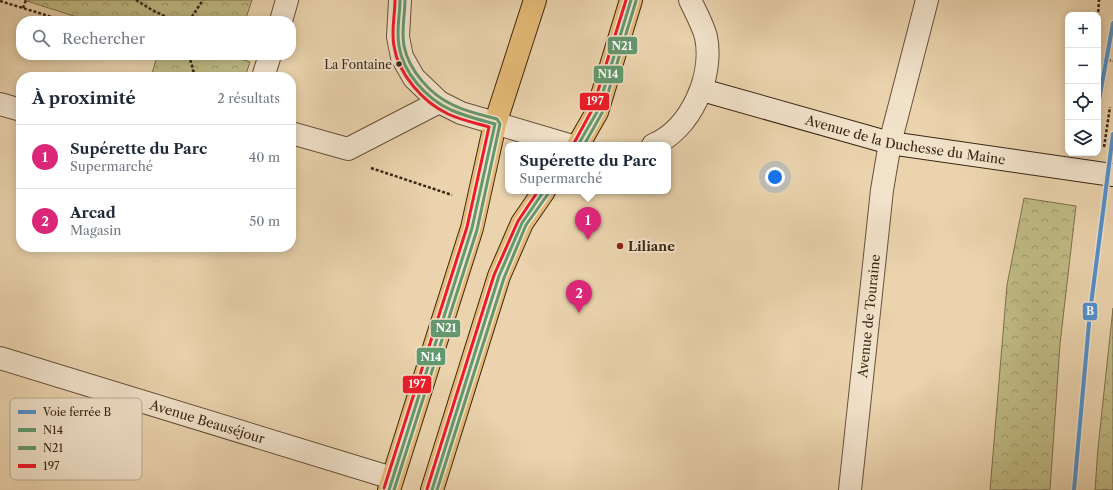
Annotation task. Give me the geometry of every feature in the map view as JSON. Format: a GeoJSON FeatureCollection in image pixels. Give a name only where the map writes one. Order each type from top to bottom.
{"type":"FeatureCollection","features":[{"type":"Feature","properties":{"kind":"main road"},"geometry":{"type":"LineString","coordinates":[[390,484],[472,228],[495,124],[535,0]]}},
{"type":"Feature","properties":{"kind":"main road"},"geometry":{"type":"LineString","coordinates":[[580,142],[597,112],[631,0]]}},
{"type":"Feature","properties":{"kind":"main road"},"geometry":{"type":"LineString","coordinates":[[432,490],[499,276],[522,223],[542,194]]}},
{"type":"Feature","properties":{"kind":"street"},"geometry":{"type":"LineString","coordinates":[[282,16],[287,0]]}},
{"type":"Feature","properties":{"kind":"street"},"geometry":{"type":"LineString","coordinates":[[400,0],[398,37],[402,57],[414,78],[439,102],[460,114],[558,142]]}},
{"type":"Feature","properties":{"kind":"street"},"geometry":{"type":"LineString","coordinates":[[659,142],[685,120],[702,90],[708,64],[706,36],[690,0]]}},
{"type":"Feature","properties":{"kind":"street","name":"Avenue de Touraine"},"geometry":{"type":"LineString","coordinates":[[850,490],[882,190],[890,143],[927,0]]}},
{"type":"Feature","properties":{"kind":"street"},"geometry":{"type":"LineString","coordinates":[[265,72],[268,60]]}},
{"type":"Feature","properties":{"kind":"street","name":"Avenue de la Duchesse du Maine"},"geometry":{"type":"LineString","coordinates":[[702,90],[890,143],[1106,174]]}},
{"type":"Feature","properties":{"kind":"street"},"geometry":{"type":"LineString","coordinates":[[296,134],[348,149],[439,102]]}},
{"type":"Feature","properties":{"kind":"street"},"geometry":{"type":"LineString","coordinates":[[0,104],[16,109]]}},
{"type":"Feature","properties":{"kind":"street","name":"Avenue Beauséjour"},"geometry":{"type":"LineString","coordinates":[[0,358],[124,398]]}},
{"type":"Feature","properties":{"kind":"street","name":"Avenue Beauséjour"},"geometry":{"type":"LineString","coordinates":[[142,404],[390,484]]}},
{"type":"Feature","properties":{"kind":"path"},"geometry":{"type":"LineString","coordinates":[[23,8],[26,0]]}},
{"type":"Feature","properties":{"kind":"path"},"geometry":{"type":"LineString","coordinates":[[136,0],[165,16]]}},
{"type":"Feature","properties":{"kind":"path"},"geometry":{"type":"LineString","coordinates":[[192,16],[203,0]]}},
{"type":"Feature","properties":{"kind":"path"},"geometry":{"type":"LineString","coordinates":[[1098,12],[1099,0]]}},
{"type":"Feature","properties":{"kind":"path"},"geometry":{"type":"LineString","coordinates":[[0,1],[49,16]]}},
{"type":"Feature","properties":{"kind":"path"},"geometry":{"type":"LineString","coordinates":[[1101,59],[1113,61]]}},
{"type":"Feature","properties":{"kind":"path"},"geometry":{"type":"LineString","coordinates":[[190,60],[194,72]]}},
{"type":"Feature","properties":{"kind":"path"},"geometry":{"type":"LineString","coordinates":[[1106,174],[1110,107]]}},
{"type":"Feature","properties":{"kind":"path"},"geometry":{"type":"LineString","coordinates":[[348,149],[365,166],[459,197]]}},
{"type":"Feature","properties":{"kind":"green space"},"geometry":{"type":"Polygon","coordinates":[[[24,0],[252,0],[247,16],[74,16],[24,0]]]}},
{"type":"Feature","properties":{"kind":"green space"},"geometry":{"type":"Polygon","coordinates":[[[156,60],[244,60],[250,62],[247,72],[152,72],[156,60]]]}},
{"type":"Feature","properties":{"kind":"green space"},"geometry":{"type":"Polygon","coordinates":[[[1024,198],[1076,206],[1060,344],[1050,490],[990,490],[1007,285],[1024,198]]]}},
{"type":"Feature","properties":{"kind":"green space"},"geometry":{"type":"Polygon","coordinates":[[[1113,308],[1113,490],[1095,490],[1098,448],[1113,308]]]}},
{"type":"Feature","properties":{"kind":"rail line","name":"B"},"geometry":{"type":"LineString","coordinates":[[1101,89],[1113,23]]}},
{"type":"Feature","properties":{"kind":"rail line","name":"B"},"geometry":{"type":"LineString","coordinates":[[1074,490],[1090,312],[1113,134]]}},
{"type":"Feature","properties":{"kind":"transit line","name":"197"},"geometry":{"type":"LineString","coordinates":[[384,488],[467,227],[489,127],[463,120],[439,109],[421,95],[406,77],[396,56],[393,40],[395,0]]}},
{"type":"Feature","properties":{"kind":"transit line","name":"N14"},"geometry":{"type":"LineString","coordinates":[[389,490],[472,228],[495,124],[467,116],[442,105],[425,92],[411,75],[401,56],[398,40],[400,0]]}},
{"type":"Feature","properties":{"kind":"transit line","name":"N21"},"geometry":{"type":"LineString","coordinates":[[394,490],[477,230],[500,124],[497,119],[464,110],[445,101],[429,89],[422,81],[411,64],[404,46],[403,29],[405,0]]}},
{"type":"Feature","properties":{"kind":"transit line","name":"197"},"geometry":{"type":"LineString","coordinates":[[575,142],[592,110],[626,0]]}},
{"type":"Feature","properties":{"kind":"transit line","name":"N14"},"geometry":{"type":"LineString","coordinates":[[580,142],[597,112],[631,0]]}},
{"type":"Feature","properties":{"kind":"transit line","name":"N21"},"geometry":{"type":"LineString","coordinates":[[586,142],[602,113],[636,1]]}},
{"type":"Feature","properties":{"kind":"transit line","name":"197"},"geometry":{"type":"LineString","coordinates":[[427,489],[494,275],[518,221],[536,194]]}},
{"type":"Feature","properties":{"kind":"transit line","name":"N14"},"geometry":{"type":"LineString","coordinates":[[432,490],[499,276],[522,223],[542,194]]}},
{"type":"Feature","properties":{"kind":"transit line","name":"N21"},"geometry":{"type":"LineString","coordinates":[[437,490],[504,278],[526,225],[548,194]]}},
{"type":"Feature","properties":{"kind":"place","name":"La Fontaine"},"geometry":{"type":"Point","coordinates":[399,64]}},
{"type":"Feature","properties":{"kind":"place","name":"Supérette du Parc"},"geometry":{"type":"Point","coordinates":[588,240]}},
{"type":"Feature","properties":{"kind":"place","name":"Liliane"},"geometry":{"type":"Point","coordinates":[620,246]}},
{"type":"Feature","properties":{"kind":"place","name":"Arcad"},"geometry":{"type":"Point","coordinates":[579,313]}}]}
